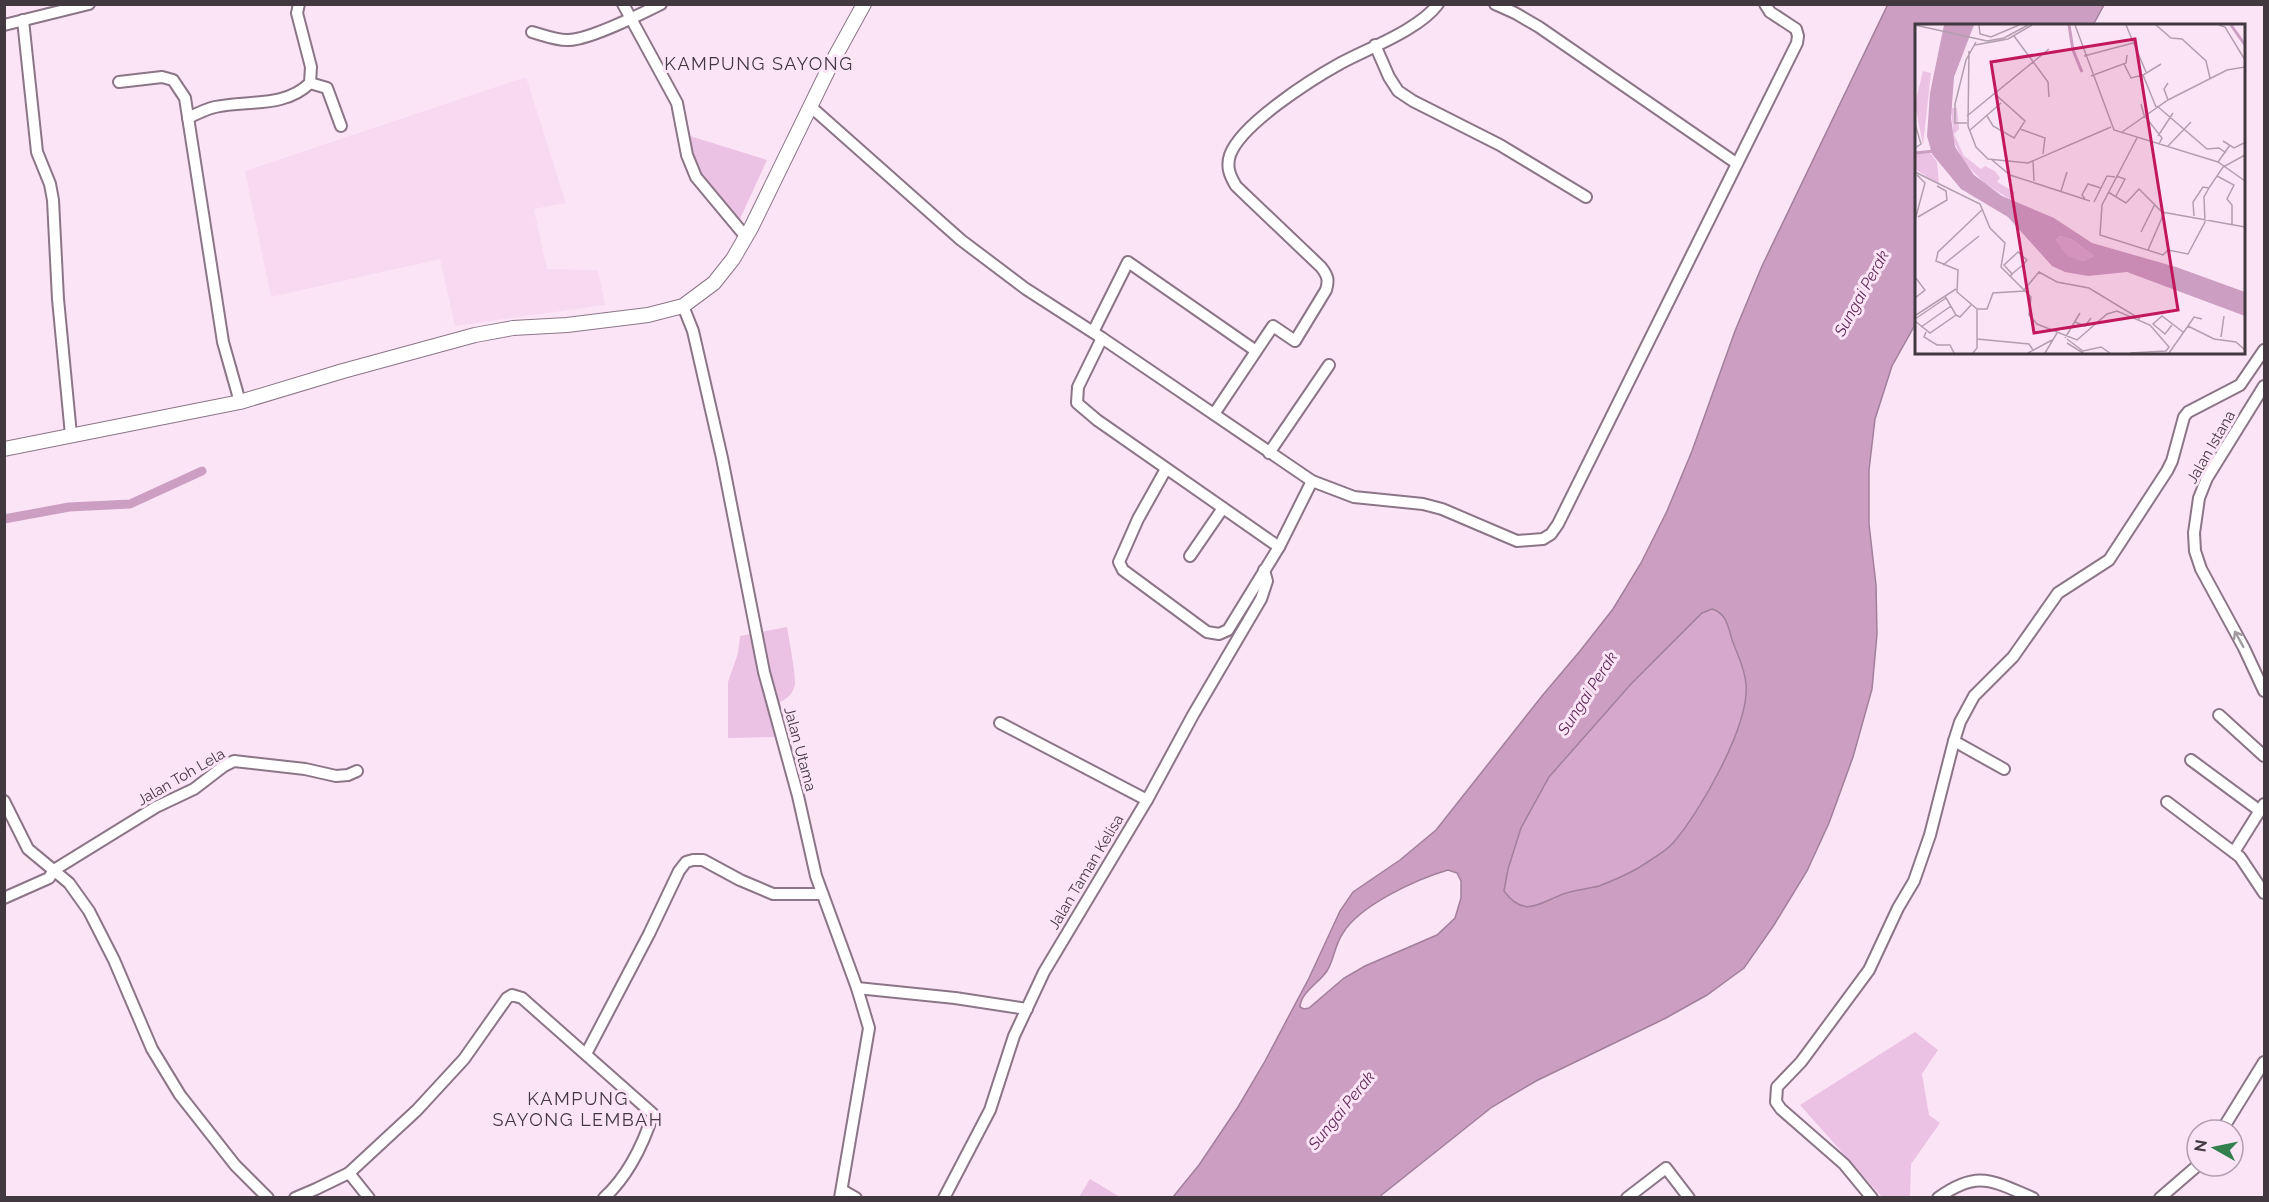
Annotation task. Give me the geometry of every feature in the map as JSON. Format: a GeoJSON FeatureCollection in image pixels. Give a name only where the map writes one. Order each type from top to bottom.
{"type":"FeatureCollection","features":[{"type":"Feature","properties":{"kind":"main road"},"geometry":{"type":"LineString","coordinates":[[4,449],[240,402],[475,335],[513,328],[567,325],[648,315],[683,306],[714,283],[733,259],[864,4]]}},
{"type":"Feature","properties":{"kind":"street"},"geometry":{"type":"LineString","coordinates":[[4,25],[89,4]]}},
{"type":"Feature","properties":{"kind":"street"},"geometry":{"type":"LineString","coordinates":[[188,118],[213,107],[260,104],[287,97],[303,90],[310,83],[311,67],[297,14],[299,4]]}},
{"type":"Feature","properties":{"kind":"street"},"geometry":{"type":"LineString","coordinates":[[623,4],[677,103],[687,155],[696,177],[746,237]]}},
{"type":"Feature","properties":{"kind":"street"},"geometry":{"type":"LineString","coordinates":[[532,32],[567,41],[630,19],[661,4]]}},
{"type":"Feature","properties":{"kind":"street"},"geometry":{"type":"LineString","coordinates":[[1214,414],[1273,326],[1294,341],[1326,291],[1329,281],[1328,275],[1321,267],[1236,186],[1229,174],[1230,156],[1243,135],[1268,112],[1330,69],[1424,20],[1438,4]]}},
{"type":"Feature","properties":{"kind":"street"},"geometry":{"type":"LineString","coordinates":[[1495,4],[1539,27],[1736,163]]}},
{"type":"Feature","properties":{"kind":"street"},"geometry":{"type":"LineString","coordinates":[[810,106],[961,240],[1026,289],[1102,338],[1312,482],[1354,497],[1423,504],[1442,509],[1517,541],[1543,539],[1551,534],[1579,482],[1797,43],[1797,29],[1770,12],[1765,4]]}},
{"type":"Feature","properties":{"kind":"street"},"geometry":{"type":"LineString","coordinates":[[23,20],[30,67],[37,152],[50,184],[53,200],[58,299],[71,435]]}},
{"type":"Feature","properties":{"kind":"street"},"geometry":{"type":"LineString","coordinates":[[1375,45],[1398,91],[1413,101],[1500,145],[1586,197]]}},
{"type":"Feature","properties":{"kind":"street"},"geometry":{"type":"LineString","coordinates":[[119,82],[162,77],[173,80],[185,98],[223,342],[240,402]]}},
{"type":"Feature","properties":{"kind":"street"},"geometry":{"type":"LineString","coordinates":[[310,83],[327,88],[341,126]]}},
{"type":"Feature","properties":{"kind":"street"},"geometry":{"type":"LineString","coordinates":[[1093,332],[1128,262],[1256,351]]}},
{"type":"Feature","properties":{"kind":"street","name":"Jalan Utama"},"geometry":{"type":"LineString","coordinates":[[683,306],[693,331],[722,458],[764,672],[822,894],[857,988],[869,1028],[841,1194]]}},
{"type":"Feature","properties":{"kind":"street"},"geometry":{"type":"LineString","coordinates":[[1102,338],[1078,387],[1077,403],[1097,420],[1279,547]]}},
{"type":"Feature","properties":{"kind":"street"},"geometry":{"type":"LineString","coordinates":[[1872,1197],[1844,1164],[1781,1109],[1776,1102],[1777,1087],[1801,1062],[1874,962],[1889,925],[1914,881],[1930,835],[1960,722],[1974,696],[2013,657],[2058,593],[2109,560],[2119,548],[2167,471],[2184,417],[2188,412],[2240,385],[2265,350]]}},
{"type":"Feature","properties":{"kind":"street"},"geometry":{"type":"LineString","coordinates":[[1269,453],[1329,365]]}},
{"type":"Feature","properties":{"kind":"street","name":"Jalan Istana"},"geometry":{"type":"LineString","coordinates":[[2265,386],[2207,478],[2199,498],[2194,533],[2195,551],[2200,569],[2265,691]]}},
{"type":"Feature","properties":{"kind":"street"},"geometry":{"type":"LineString","coordinates":[[1166,469],[1122,551],[1119,562],[1123,570],[1207,632],[1219,634],[1228,630],[1279,547],[1312,482]]}},
{"type":"Feature","properties":{"kind":"street"},"geometry":{"type":"LineString","coordinates":[[1190,556],[1223,508]]}},
{"type":"Feature","properties":{"kind":"street","name":"Jalan Taman Kelisa"},"geometry":{"type":"LineString","coordinates":[[944,1197],[990,1110],[1014,1036],[1044,972],[1147,800],[1193,715],[1261,599],[1267,580],[1264,570]]}},
{"type":"Feature","properties":{"kind":"street"},"geometry":{"type":"LineString","coordinates":[[2219,715],[2265,756]]}},
{"type":"Feature","properties":{"kind":"street"},"geometry":{"type":"LineString","coordinates":[[1000,723],[1147,800]]}},
{"type":"Feature","properties":{"kind":"street"},"geometry":{"type":"LineString","coordinates":[[1954,741],[2004,770]]}},
{"type":"Feature","properties":{"kind":"street"},"geometry":{"type":"LineString","coordinates":[[2191,760],[2262,808],[2234,852]]}},
{"type":"Feature","properties":{"kind":"street","name":"Jalan Toh Lela"},"geometry":{"type":"LineString","coordinates":[[4,898],[49,878],[54,870],[156,807],[194,789],[234,761],[305,769],[336,776],[348,776],[357,771]]}},
{"type":"Feature","properties":{"kind":"street"},"geometry":{"type":"LineString","coordinates":[[4,801],[28,849],[78,893],[89,911],[114,960],[152,1049],[180,1095],[235,1165],[268,1197]]}},
{"type":"Feature","properties":{"kind":"street"},"geometry":{"type":"LineString","coordinates":[[2167,802],[2240,857],[2265,893]]}},
{"type":"Feature","properties":{"kind":"street"},"geometry":{"type":"LineString","coordinates":[[586,1054],[679,871],[687,862],[704,860],[740,880],[773,894],[822,894]]}},
{"type":"Feature","properties":{"kind":"street"},"geometry":{"type":"LineString","coordinates":[[857,988],[955,998],[1027,1009]]}},
{"type":"Feature","properties":{"kind":"street"},"geometry":{"type":"LineString","coordinates":[[295,1197],[349,1173],[417,1110],[464,1059],[510,996],[517,995],[653,1114],[638,1153],[616,1186],[604,1197]]}},
{"type":"Feature","properties":{"kind":"street"},"geometry":{"type":"LineString","coordinates":[[2230,1118],[2265,1062]]}},
{"type":"Feature","properties":{"kind":"street"},"geometry":{"type":"LineString","coordinates":[[1627,1197],[1666,1168],[1689,1197]]}},
{"type":"Feature","properties":{"kind":"street"},"geometry":{"type":"LineString","coordinates":[[349,1173],[369,1197]]}},
{"type":"Feature","properties":{"kind":"street"},"geometry":{"type":"LineString","coordinates":[[2160,1197],[2185,1176]]}},
{"type":"Feature","properties":{"kind":"street"},"geometry":{"type":"LineString","coordinates":[[1938,1197],[1967,1181],[1983,1180],[2033,1197]]}},
{"type":"Feature","properties":{"kind":"street"},"geometry":{"type":"LineString","coordinates":[[841,1194],[856,1197]]}},
{"type":"Feature","properties":{"kind":"shaded area"},"geometry":{"type":"Polygon","coordinates":[[[526,77],[566,203],[534,209],[547,269],[598,270],[605,305],[455,326],[440,259],[271,297],[245,171],[526,77]]]}},
{"type":"Feature","properties":{"kind":"shaded area"},"geometry":{"type":"Polygon","coordinates":[[[690,136],[767,160],[739,221],[701,173],[690,136]]]}},
{"type":"Feature","properties":{"kind":"shaded area"},"geometry":{"type":"Polygon","coordinates":[[[1712,609],[1718,611],[1727,623],[1744,674],[1745,701],[1740,722],[1722,767],[1696,811],[1670,846],[1635,870],[1599,886],[1572,891],[1539,905],[1519,904],[1504,891],[1508,869],[1521,828],[1549,777],[1631,684],[1702,613],[1712,609]]]}},
{"type":"Feature","properties":{"kind":"shaded area"},"geometry":{"type":"Polygon","coordinates":[[[787,627],[795,685],[787,698],[775,704],[781,737],[728,738],[728,682],[738,653],[740,636],[787,627]]]}},
{"type":"Feature","properties":{"kind":"shaded area"},"geometry":{"type":"Polygon","coordinates":[[[1915,1032],[1938,1050],[1922,1074],[1929,1115],[1940,1123],[1911,1164],[1910,1197],[1882,1197],[1800,1105],[1915,1032]]]}},
{"type":"Feature","properties":{"kind":"shaded area"},"geometry":{"type":"Polygon","coordinates":[[[1090,1179],[1120,1197],[1079,1197],[1090,1179]]]}},
{"type":"Feature","properties":{"kind":"water","name":"Sungai Perak"},"geometry":{"type":"Polygon","coordinates":[[[1888,4],[2104,5],[2094,24],[1915,24],[1915,325],[1892,366],[1875,419],[1869,470],[1869,524],[1876,585],[1877,634],[1872,689],[1853,757],[1829,823],[1807,871],[1744,968],[1707,995],[1666,1018],[1536,1081],[1492,1107],[1379,1197],[1173,1197],[1199,1165],[1264,1063],[1309,978],[1340,911],[1353,892],[1400,860],[1436,830],[1613,609],[1641,563],[1667,511],[1692,451],[1735,331],[1762,266],[1888,4]],[[1712,609],[1702,613],[1631,684],[1549,777],[1521,828],[1508,869],[1504,891],[1518,904],[1539,905],[1567,893],[1599,886],[1620,877],[1657,856],[1670,846],[1684,829],[1709,790],[1732,744],[1745,701],[1746,684],[1742,664],[1725,619],[1718,611],[1712,609]],[[1448,870],[1421,880],[1390,894],[1362,913],[1340,937],[1327,971],[1307,992],[1300,1007],[1309,1008],[1344,978],[1365,966],[1437,935],[1455,918],[1461,898],[1461,881],[1457,873],[1448,870]]]}},
{"type":"Feature","properties":{"kind":"waterway"},"geometry":{"type":"LineString","coordinates":[[4,519],[69,507],[130,504],[202,471]]}},
{"type":"Feature","properties":{"kind":"district","name":"KAMPUNG SAYONG"},"geometry":{"type":"Point","coordinates":[759,64]}},
{"type":"Feature","properties":{"kind":"district","name":"KAMPUNG SAYONG LEMBAH"},"geometry":{"type":"Point","coordinates":[578,1109]}}]}
